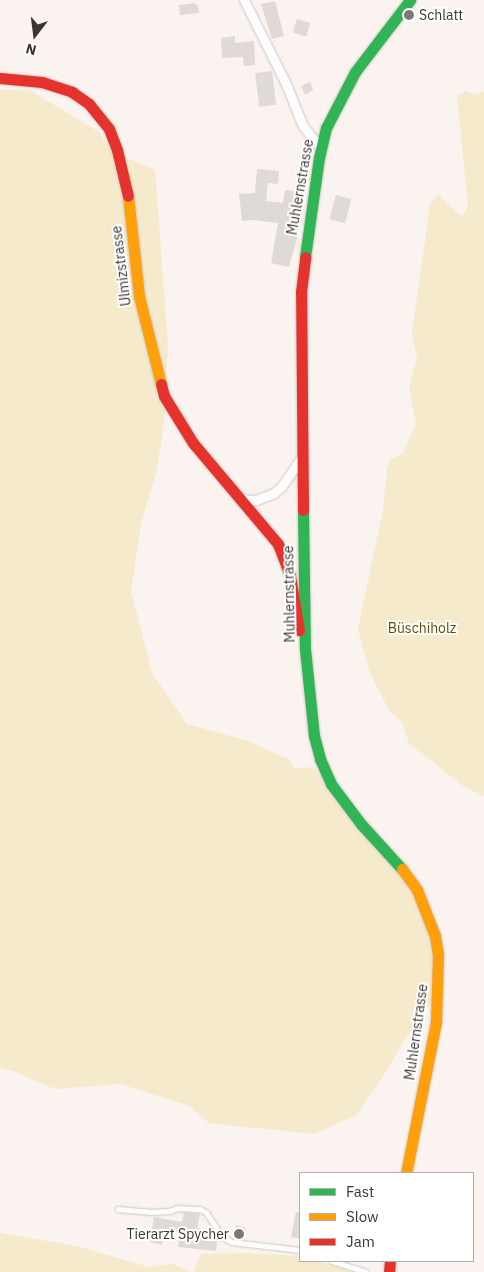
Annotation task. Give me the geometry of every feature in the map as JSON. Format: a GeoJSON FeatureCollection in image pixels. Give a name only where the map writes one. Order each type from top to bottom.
{"type":"FeatureCollection","features":[{"type":"Feature","properties":{"kind":"street"},"geometry":{"type":"LineString","coordinates":[[244,0],[286,84],[303,126],[321,148]]}},
{"type":"Feature","properties":{"kind":"street","name":"Muhlernstrasse"},"geometry":{"type":"LineString","coordinates":[[406,1172],[436,1022],[439,973],[435,936],[423,902],[409,876],[361,824],[327,777],[314,736],[305,649],[301,292],[305,246],[321,148],[335,108],[355,72],[410,0]]}},
{"type":"Feature","properties":{"kind":"street","name":"Ulmizstrasse"},"geometry":{"type":"LineString","coordinates":[[0,78],[42,82],[72,92],[89,104],[109,129],[118,150],[128,195],[139,296],[164,396],[193,442],[274,539],[286,562],[294,592],[300,636],[305,649]]}},
{"type":"Feature","properties":{"kind":"street"},"geometry":{"type":"LineString","coordinates":[[241,500],[256,500],[274,493],[282,486],[302,456]]}},
{"type":"Feature","properties":{"kind":"lane"},"geometry":{"type":"LineString","coordinates":[[118,1209],[152,1212],[169,1211],[178,1208],[200,1209],[206,1212],[223,1237],[232,1242],[299,1250]]}},
{"type":"Feature","properties":{"kind":"lane"},"geometry":{"type":"LineString","coordinates":[[335,1262],[365,1272]]}},
{"type":"Feature","properties":{"kind":"green space"},"geometry":{"type":"Polygon","coordinates":[[[0,90],[29,90],[99,132],[112,152],[155,170],[168,346],[164,425],[156,474],[141,523],[131,592],[152,673],[187,724],[248,741],[290,760],[294,769],[313,767],[404,872],[432,935],[431,1003],[356,1115],[314,1134],[209,1123],[189,1106],[121,1084],[54,1089],[13,1071],[0,1068],[0,90]]]}},
{"type":"Feature","properties":{"kind":"green space","name":"Büschiholz"},"geometry":{"type":"Polygon","coordinates":[[[466,91],[475,95],[484,91],[484,796],[463,786],[409,743],[402,722],[390,712],[370,673],[358,629],[383,510],[387,470],[390,460],[403,453],[416,424],[409,388],[417,358],[412,334],[430,204],[438,195],[462,217],[468,206],[457,96],[466,91]]]}},
{"type":"Feature","properties":{"kind":"green space"},"geometry":{"type":"Polygon","coordinates":[[[0,1233],[76,1246],[149,1267],[174,1264],[190,1272],[0,1272],[0,1233]]]}},
{"type":"Feature","properties":{"kind":"green space"},"geometry":{"type":"Polygon","coordinates":[[[244,1253],[299,1256],[299,1262],[324,1262],[352,1272],[193,1272],[201,1254],[244,1253]]]}},
{"type":"Feature","properties":{"kind":"building"},"geometry":{"type":"Polygon","coordinates":[[[275,1],[284,36],[272,39],[261,4],[275,1]]]}},
{"type":"Feature","properties":{"kind":"building"},"geometry":{"type":"Polygon","coordinates":[[[194,3],[198,6],[199,13],[180,15],[179,5],[194,3]]]}},
{"type":"Feature","properties":{"kind":"building"},"geometry":{"type":"Polygon","coordinates":[[[297,19],[310,23],[306,36],[293,32],[297,19]]]}},
{"type":"Feature","properties":{"kind":"building"},"geometry":{"type":"Polygon","coordinates":[[[235,36],[235,43],[254,41],[255,65],[244,66],[243,57],[222,58],[221,38],[235,36]]]}},
{"type":"Feature","properties":{"kind":"building"},"geometry":{"type":"Polygon","coordinates":[[[272,71],[276,105],[259,107],[255,73],[272,71]]]}},
{"type":"Feature","properties":{"kind":"building"},"geometry":{"type":"Polygon","coordinates":[[[310,82],[313,90],[305,95],[301,86],[310,82]]]}},
{"type":"Feature","properties":{"kind":"building"},"geometry":{"type":"Polygon","coordinates":[[[257,169],[279,171],[278,184],[268,183],[266,201],[283,203],[285,190],[302,192],[301,202],[304,202],[300,228],[289,267],[271,263],[278,223],[254,220],[242,221],[239,194],[255,193],[257,169]]]}},
{"type":"Feature","properties":{"kind":"building"},"geometry":{"type":"Polygon","coordinates":[[[336,195],[351,199],[345,223],[330,219],[336,195]]]}},
{"type":"Feature","properties":{"kind":"building"},"geometry":{"type":"Polygon","coordinates":[[[184,1212],[200,1214],[197,1228],[201,1229],[200,1238],[217,1241],[216,1251],[178,1247],[180,1233],[165,1231],[162,1245],[150,1242],[154,1217],[182,1222],[184,1212]]]}},
{"type":"Feature","properties":{"kind":"building"},"geometry":{"type":"Polygon","coordinates":[[[296,1212],[299,1213],[299,1239],[291,1237],[296,1212]]]}},
{"type":"Feature","properties":{"kind":"building","name":"Tierarzt Spycher"},"geometry":{"type":"Polygon","coordinates":[[[236,1225],[246,1228],[244,1239],[233,1238],[236,1225]]]}},
{"type":"Feature","properties":{"kind":"traffic: fast"},"geometry":{"type":"LineString","coordinates":[[305,257],[319,158],[326,128],[355,72],[410,0]]}},
{"type":"Feature","properties":{"kind":"traffic: fast"},"geometry":{"type":"LineString","coordinates":[[303,510],[305,649],[314,736],[320,759],[331,784],[361,824],[402,869]]}},
{"type":"Feature","properties":{"kind":"traffic: slow"},"geometry":{"type":"LineString","coordinates":[[128,196],[139,296],[161,384]]}},
{"type":"Feature","properties":{"kind":"traffic: slow"},"geometry":{"type":"LineString","coordinates":[[402,869],[417,890],[435,936],[438,955],[436,1022],[406,1172]]}},
{"type":"Feature","properties":{"kind":"traffic: jam"},"geometry":{"type":"LineString","coordinates":[[0,78],[42,82],[72,92],[89,104],[109,129],[117,150],[128,196]]}},
{"type":"Feature","properties":{"kind":"traffic: jam"},"geometry":{"type":"LineString","coordinates":[[303,510],[301,292],[305,257]]}},
{"type":"Feature","properties":{"kind":"traffic: jam"},"geometry":{"type":"LineString","coordinates":[[161,384],[164,396],[193,443],[278,544],[290,576],[299,630]]}},
{"type":"Feature","properties":{"kind":"traffic: jam"},"geometry":{"type":"LineString","coordinates":[[389,1272],[390,1262]]}},
{"type":"Feature","properties":{"kind":"place","name":"Schlatt"},"geometry":{"type":"Point","coordinates":[409,15]}},
{"type":"Feature","properties":{"kind":"place","name":"Tierarzt Spycher"},"geometry":{"type":"Point","coordinates":[239,1234]}}]}
